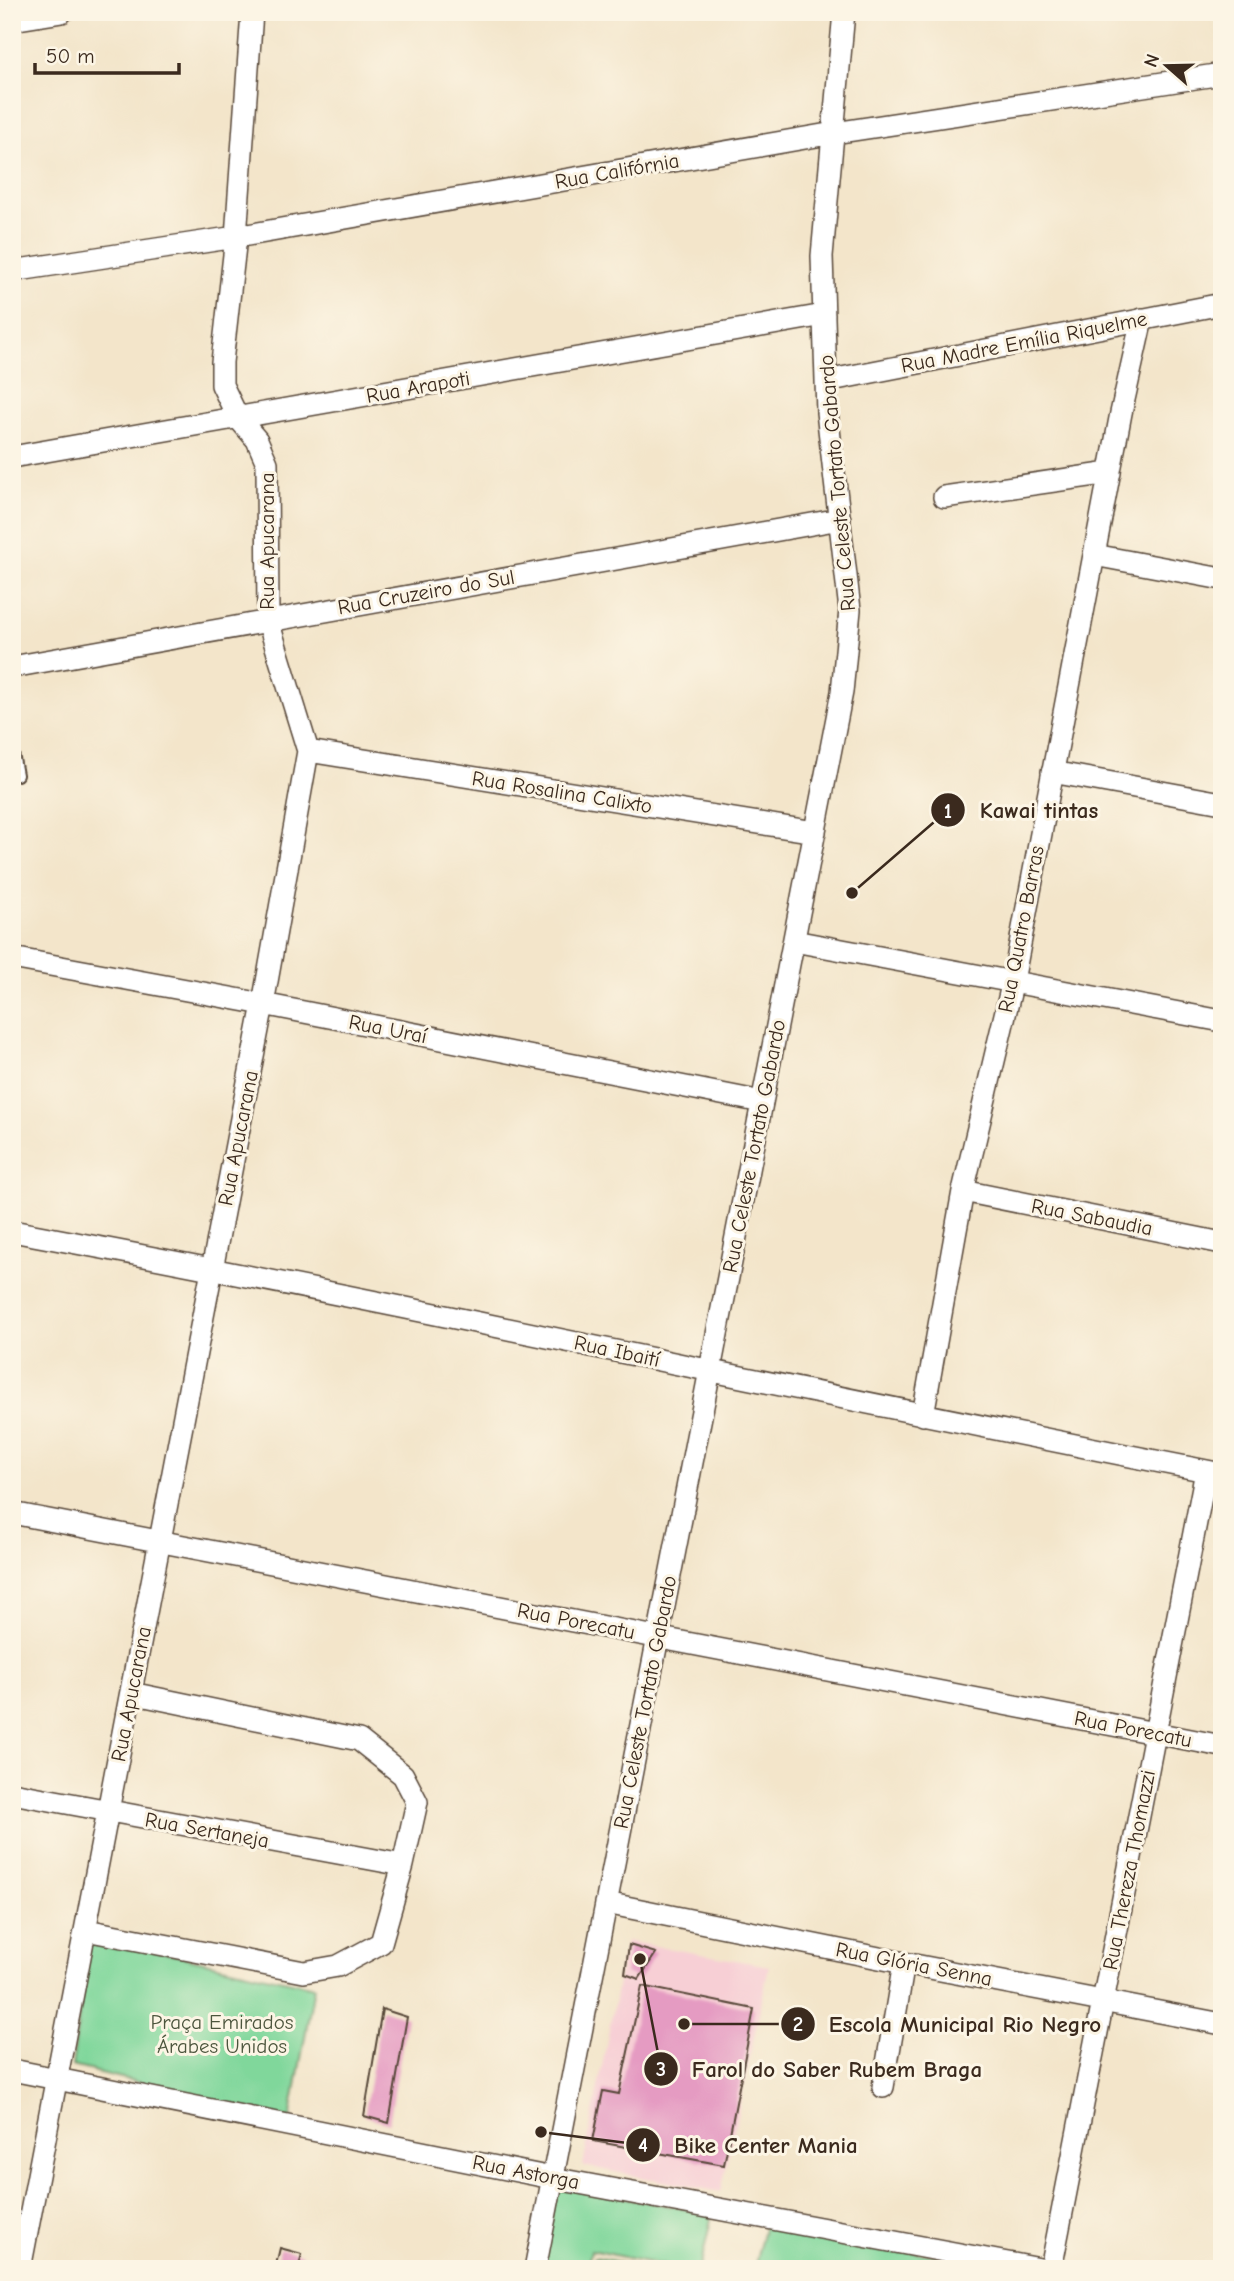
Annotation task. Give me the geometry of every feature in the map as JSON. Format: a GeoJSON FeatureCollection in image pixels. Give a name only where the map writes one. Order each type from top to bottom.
{"type":"FeatureCollection","features":[{"type":"Feature","properties":{"kind":"street"},"geometry":{"type":"LineString","coordinates":[[12,20],[62,12]]}},
{"type":"Feature","properties":{"kind":"street","name":"Rua Apucarana"},"geometry":{"type":"LineString","coordinates":[[20,2269],[263,1004],[308,751],[268,621],[267,463],[257,440],[238,418],[222,385],[252,12]]}},
{"type":"Feature","properties":{"kind":"street","name":"Rua Celeste Tortato Gabardo"},"geometry":{"type":"LineString","coordinates":[[535,2269],[842,692],[850,610],[827,412],[822,256],[844,12]]}},
{"type":"Feature","properties":{"kind":"street","name":"Rua Califórnia"},"geometry":{"type":"LineString","coordinates":[[12,271],[236,237],[834,133],[1222,74]]}},
{"type":"Feature","properties":{"kind":"street","name":"Rua Madre Emília Riquelme"},"geometry":{"type":"LineString","coordinates":[[826,381],[1222,304]]}},
{"type":"Feature","properties":{"kind":"street","name":"Rua Arapoti"},"geometry":{"type":"LineString","coordinates":[[12,457],[824,316]]}},
{"type":"Feature","properties":{"kind":"street","name":"Rua Quatro Barras"},"geometry":{"type":"LineString","coordinates":[[923,1415],[963,1191],[1013,981],[1142,319]]}},
{"type":"Feature","properties":{"kind":"street"},"geometry":{"type":"LineString","coordinates":[[944,497],[1110,473]]}},
{"type":"Feature","properties":{"kind":"street","name":"Rua Cruzeiro do Sul"},"geometry":{"type":"LineString","coordinates":[[12,667],[839,519]]}},
{"type":"Feature","properties":{"kind":"street"},"geometry":{"type":"LineString","coordinates":[[1094,555],[1222,579]]}},
{"type":"Feature","properties":{"kind":"street","name":"Rua Rosalina Calixto"},"geometry":{"type":"LineString","coordinates":[[308,751],[815,832]]}},
{"type":"Feature","properties":{"kind":"street"},"geometry":{"type":"LineString","coordinates":[[1052,772],[1222,803]]}},
{"type":"Feature","properties":{"kind":"street"},"geometry":{"type":"LineString","coordinates":[[794,941],[1222,1021]]}},
{"type":"Feature","properties":{"kind":"street","name":"Rua Uraí"},"geometry":{"type":"LineString","coordinates":[[12,958],[263,1004],[762,1102]]}},
{"type":"Feature","properties":{"kind":"street","name":"Rua Sabaudia"},"geometry":{"type":"LineString","coordinates":[[963,1191],[1222,1243]]}},
{"type":"Feature","properties":{"kind":"street","name":"Rua Ibaití"},"geometry":{"type":"LineString","coordinates":[[12,1231],[212,1268],[1214,1473]]}},
{"type":"Feature","properties":{"kind":"street","name":"Rua Thereza Thomazzi"},"geometry":{"type":"LineString","coordinates":[[1051,2269],[1155,1733],[1214,1473]]}},
{"type":"Feature","properties":{"kind":"street","name":"Rua Porecatu"},"geometry":{"type":"LineString","coordinates":[[12,1513],[1222,1746]]}},
{"type":"Feature","properties":{"kind":"street"},"geometry":{"type":"LineString","coordinates":[[86,1930],[304,1972],[338,1966],[381,1942],[403,1865],[417,1802],[402,1775],[359,1740],[131,1693]]}},
{"type":"Feature","properties":{"kind":"street","name":"Rua Sertaneja"},"geometry":{"type":"LineString","coordinates":[[12,1793],[403,1865]]}},
{"type":"Feature","properties":{"kind":"street","name":"Rua Glória Senna"},"geometry":{"type":"LineString","coordinates":[[606,1903],[1222,2024]]}},
{"type":"Feature","properties":{"kind":"street"},"geometry":{"type":"LineString","coordinates":[[883,2087],[904,1963]]}},
{"type":"Feature","properties":{"kind":"street","name":"Rua Astorga"},"geometry":{"type":"LineString","coordinates":[[12,2070],[552,2178],[1040,2269]]}},
{"type":"Feature","properties":{"kind":"lane"},"geometry":{"type":"LineString","coordinates":[[12,748],[17,775]]}},
{"type":"Feature","properties":{"kind":"shaded area"},"geometry":{"type":"Polygon","coordinates":[[[626,1941],[769,1966],[721,2192],[583,2166],[626,1941]]]}},
{"type":"Feature","properties":{"kind":"green space","name":"Praça Emirados Árabes Unidos"},"geometry":{"type":"Polygon","coordinates":[[[90,1936],[314,1987],[290,2119],[72,2066],[90,1936]]]}},
{"type":"Feature","properties":{"kind":"green space"},"geometry":{"type":"Polygon","coordinates":[[[557,2185],[712,2214],[700,2269],[680,2269],[591,2250],[587,2269],[541,2269],[557,2185]]]}},
{"type":"Feature","properties":{"kind":"green space"},"geometry":{"type":"Polygon","coordinates":[[[765,2224],[1006,2269],[754,2269],[765,2224]]]}},
{"type":"Feature","properties":{"kind":"green space"},"geometry":{"type":"Polygon","coordinates":[[[595,2257],[654,2269],[593,2269],[595,2257]]]}},
{"type":"Feature","properties":{"kind":"building"},"geometry":{"type":"Polygon","coordinates":[[[629,1945],[656,1953],[639,1979],[625,1974],[629,1945]]]}},
{"type":"Feature","properties":{"kind":"building"},"geometry":{"type":"Polygon","coordinates":[[[642,1986],[754,2009],[724,2165],[593,2141],[603,2091],[619,2094],[642,1986]]]}},
{"type":"Feature","properties":{"kind":"building"},"geometry":{"type":"Polygon","coordinates":[[[382,2009],[407,2017],[389,2123],[364,2116],[382,2009]]]}},
{"type":"Feature","properties":{"kind":"building"},"geometry":{"type":"Polygon","coordinates":[[[280,2248],[302,2254],[298,2269],[275,2269],[280,2248]]]}},
{"type":"Feature","properties":{"kind":"place","name":"Kawai tintas"},"geometry":{"type":"Point","coordinates":[852,893]}},
{"type":"Feature","properties":{"kind":"place","name":"Farol do Saber Rubem Braga"},"geometry":{"type":"Point","coordinates":[640,1959]}},
{"type":"Feature","properties":{"kind":"place","name":"Escola Municipal Rio Negro"},"geometry":{"type":"Point","coordinates":[684,2024]}},
{"type":"Feature","properties":{"kind":"place","name":"Bike Center Mania"},"geometry":{"type":"Point","coordinates":[541,2132]}}]}
